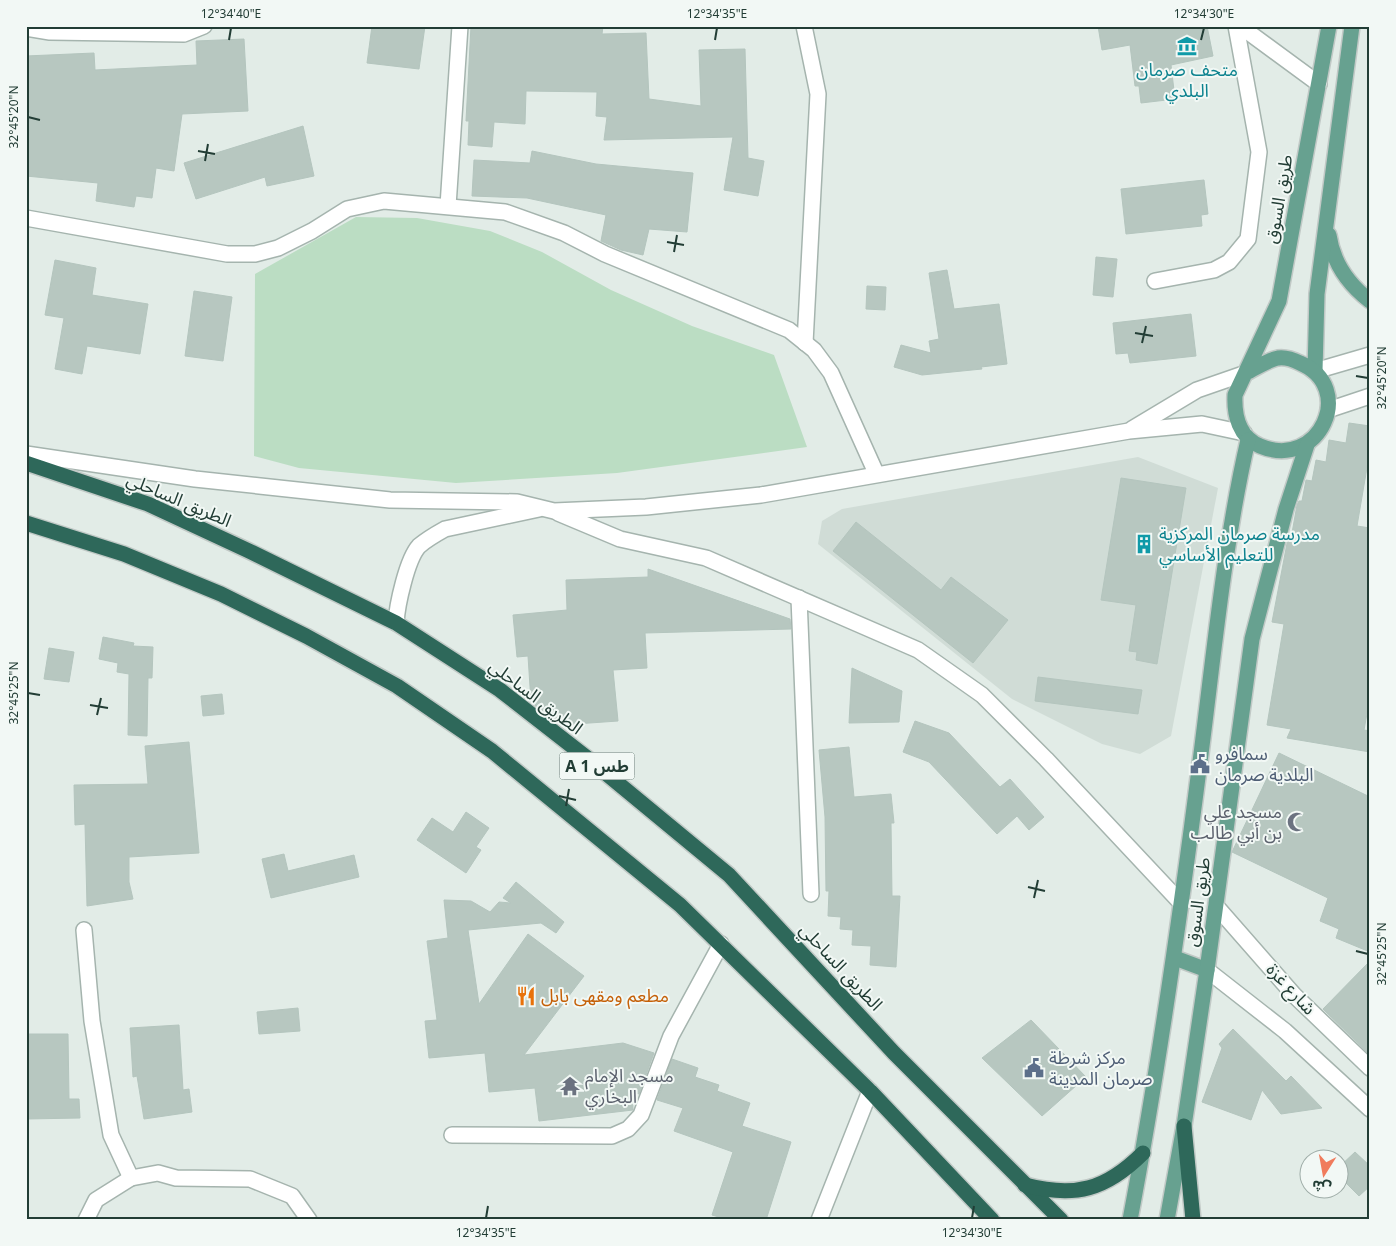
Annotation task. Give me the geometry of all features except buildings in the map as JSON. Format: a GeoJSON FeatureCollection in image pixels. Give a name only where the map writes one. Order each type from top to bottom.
{"type":"FeatureCollection","features":[{"type":"Feature","properties":{"kind":"highway","name":"الطريق الساحلي"},"geometry":{"type":"LineString","coordinates":[[26,463],[148,504],[396,623],[500,690],[729,875],[894,1053],[1060,1220]]}},
{"type":"Feature","properties":{"kind":"highway","name":"A 1 طس"},"geometry":{"type":"LineString","coordinates":[[26,523],[124,554],[221,594],[306,636],[397,686],[492,751],[680,905],[870,1091],[992,1220]]}},
{"type":"Feature","properties":{"kind":"highway"},"geometry":{"type":"LineString","coordinates":[[1184,1126],[1193,1220]]}},
{"type":"Feature","properties":{"kind":"highway"},"geometry":{"type":"LineString","coordinates":[[1024,1184],[1049,1191],[1076,1192],[1093,1187],[1124,1172],[1143,1153]]}},
{"type":"Feature","properties":{"kind":"main road","name":"طريق السوق"},"geometry":{"type":"LineString","coordinates":[[1246,373],[1279,301],[1329,26]]}},
{"type":"Feature","properties":{"kind":"main road"},"geometry":{"type":"LineString","coordinates":[[1315,371],[1292,359],[1278,358],[1246,373],[1235,395],[1235,402],[1237,421],[1246,436],[1277,452],[1294,450],[1307,445],[1322,430],[1328,410],[1326,392],[1315,371],[1317,294],[1352,26]]}},
{"type":"Feature","properties":{"kind":"main road"},"geometry":{"type":"LineString","coordinates":[[1327,223],[1330,244],[1338,266],[1352,288],[1370,301]]}},
{"type":"Feature","properties":{"kind":"main road","name":"طريق السوق"},"geometry":{"type":"LineString","coordinates":[[1130,1220],[1175,958],[1223,585],[1246,436]]}},
{"type":"Feature","properties":{"kind":"main road","name":"طريق السوق"},"geometry":{"type":"LineString","coordinates":[[1167,1220],[1184,1126],[1207,970],[1252,639],[1286,509],[1307,445]]}},
{"type":"Feature","properties":{"kind":"main road"},"geometry":{"type":"LineString","coordinates":[[1175,958],[1207,970]]}},
{"type":"Feature","properties":{"kind":"street"},"geometry":{"type":"LineString","coordinates":[[26,28],[50,32],[184,34],[204,26]]}},
{"type":"Feature","properties":{"kind":"street"},"geometry":{"type":"LineString","coordinates":[[448,206],[460,26]]}},
{"type":"Feature","properties":{"kind":"street"},"geometry":{"type":"LineString","coordinates":[[804,26],[818,94],[805,343]]}},
{"type":"Feature","properties":{"kind":"street"},"geometry":{"type":"LineString","coordinates":[[1155,281],[1214,270],[1229,262],[1248,238],[1258,152],[1236,26]]}},
{"type":"Feature","properties":{"kind":"street"},"geometry":{"type":"LineString","coordinates":[[1240,26],[1319,84]]}},
{"type":"Feature","properties":{"kind":"street"},"geometry":{"type":"LineString","coordinates":[[26,218],[226,254],[255,254],[278,248],[312,231],[347,209],[384,201],[505,212],[564,233],[605,254],[780,326],[805,343],[814,350],[831,373],[876,473]]}},
{"type":"Feature","properties":{"kind":"street"},"geometry":{"type":"LineString","coordinates":[[1315,371],[1370,355]]}},
{"type":"Feature","properties":{"kind":"street"},"geometry":{"type":"LineString","coordinates":[[1129,431],[1197,390],[1246,373]]}},
{"type":"Feature","properties":{"kind":"street"},"geometry":{"type":"LineString","coordinates":[[1328,410],[1370,396]]}},
{"type":"Feature","properties":{"kind":"street"},"geometry":{"type":"LineString","coordinates":[[396,623],[397,601],[418,548],[432,536],[445,529],[547,510],[646,507],[761,495],[876,473],[1129,431],[1202,424],[1246,436]]}},
{"type":"Feature","properties":{"kind":"street"},"geometry":{"type":"LineString","coordinates":[[26,454],[195,479],[390,500],[517,502],[547,510],[620,538],[706,558],[918,650],[982,696],[1046,759],[1182,904]]}},
{"type":"Feature","properties":{"kind":"street"},"geometry":{"type":"LineString","coordinates":[[799,598],[811,894]]}},
{"type":"Feature","properties":{"kind":"street","name":"شارع غزة"},"geometry":{"type":"LineString","coordinates":[[1216,906],[1294,994],[1370,1068]]}},
{"type":"Feature","properties":{"kind":"street"},"geometry":{"type":"LineString","coordinates":[[84,930],[92,1021],[111,1135],[131,1178]]}},
{"type":"Feature","properties":{"kind":"street"},"geometry":{"type":"LineString","coordinates":[[452,1135],[612,1136],[628,1129],[641,1115],[671,1036],[721,944]]}},
{"type":"Feature","properties":{"kind":"street","name":"شارع غزة"},"geometry":{"type":"LineString","coordinates":[[1207,970],[1285,1031],[1370,1109]]}},
{"type":"Feature","properties":{"kind":"street"},"geometry":{"type":"LineString","coordinates":[[819,1220],[870,1091]]}},
{"type":"Feature","properties":{"kind":"street"},"geometry":{"type":"LineString","coordinates":[[86,1220],[96,1200],[131,1178],[158,1173],[176,1178],[250,1178],[292,1196],[309,1220]]}},
{"type":"Feature","properties":{"kind":"shaded area"},"geometry":{"type":"Polygon","coordinates":[[[1138,457],[1218,488],[1171,736],[1140,754],[1102,744],[1012,699],[818,544],[822,521],[842,509],[1138,457]]]}},
{"type":"Feature","properties":{"kind":"green space"},"geometry":{"type":"Polygon","coordinates":[[[356,217],[417,218],[490,231],[542,252],[611,290],[692,326],[774,355],[807,447],[617,473],[456,483],[299,468],[254,456],[255,274],[356,217]]]}},
{"type":"Feature","properties":{"kind":"place","name":"متحف صرمان البلدي"},"geometry":{"type":"Point","coordinates":[1187,46]}},
{"type":"Feature","properties":{"kind":"place","name":"مدرسة صرمان المركزية للتعليم الأساسي"},"geometry":{"type":"Point","coordinates":[1144,544]}},
{"type":"Feature","properties":{"kind":"place","name":"سمافرو البلدية صرمان"},"geometry":{"type":"Point","coordinates":[1200,764]}},
{"type":"Feature","properties":{"kind":"place","name":"مسجد علي بن أبي طالب"},"geometry":{"type":"Point","coordinates":[1297,822]}},
{"type":"Feature","properties":{"kind":"place","name":"مطعم ومقهى بابل"},"geometry":{"type":"Point","coordinates":[526,996]}},
{"type":"Feature","properties":{"kind":"place","name":"مركز شرطة صرمان المدينة"},"geometry":{"type":"Point","coordinates":[1034,1068]}},
{"type":"Feature","properties":{"kind":"place","name":"مسجد الإمام البخاري"},"geometry":{"type":"Point","coordinates":[570,1086]}}]}
